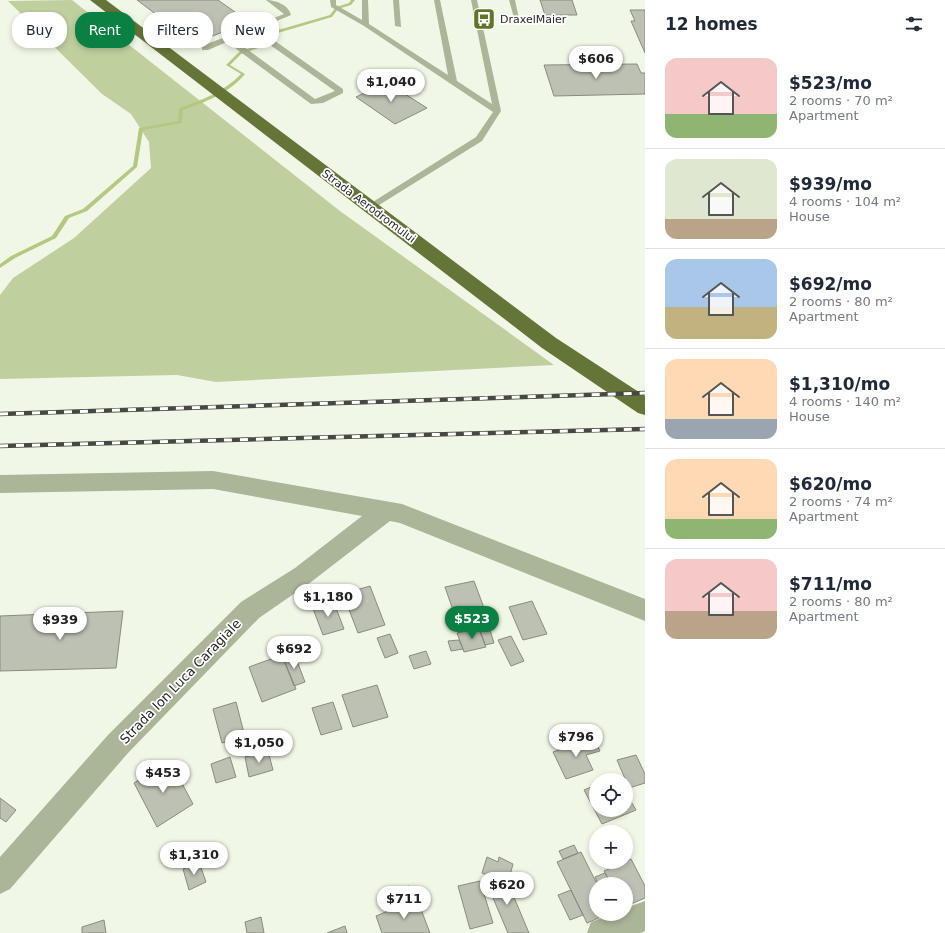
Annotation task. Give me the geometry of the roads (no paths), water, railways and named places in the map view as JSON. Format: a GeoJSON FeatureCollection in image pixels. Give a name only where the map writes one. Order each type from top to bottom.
{"type":"FeatureCollection","features":[{"type":"Feature","properties":{"kind":"highway","name":"Strada Aerodromului"},"geometry":{"type":"LineString","coordinates":[[97,0],[549,343],[645,407]]}},
{"type":"Feature","properties":{"kind":"street"},"geometry":{"type":"LineString","coordinates":[[0,484],[213,480],[402,514],[645,610]]}},
{"type":"Feature","properties":{"kind":"street","name":"Strada Ion Luca Caragiale"},"geometry":{"type":"LineString","coordinates":[[0,879],[118,744],[250,610],[304,575],[385,512]]}},
{"type":"Feature","properties":{"kind":"street"},"geometry":{"type":"LineString","coordinates":[[602,933],[645,916]]}},
{"type":"Feature","properties":{"kind":"lane"},"geometry":{"type":"LineString","coordinates":[[269,0],[287,11],[288,14],[279,18]]}},
{"type":"Feature","properties":{"kind":"lane"},"geometry":{"type":"LineString","coordinates":[[333,0],[333,6],[366,25],[497,111]]}},
{"type":"Feature","properties":{"kind":"lane"},"geometry":{"type":"LineString","coordinates":[[365,0],[366,25]]}},
{"type":"Feature","properties":{"kind":"lane"},"geometry":{"type":"LineString","coordinates":[[396,0],[399,26]]}},
{"type":"Feature","properties":{"kind":"lane"},"geometry":{"type":"LineString","coordinates":[[437,0],[453,82]]}},
{"type":"Feature","properties":{"kind":"lane"},"geometry":{"type":"LineString","coordinates":[[371,207],[479,139],[497,111],[474,0]]}},
{"type":"Feature","properties":{"kind":"lane"},"geometry":{"type":"LineString","coordinates":[[512,0],[517,18]]}},
{"type":"Feature","properties":{"kind":"lane"},"geometry":{"type":"LineString","coordinates":[[240,48],[314,102],[320,101],[340,91],[279,48]]}},
{"type":"Feature","properties":{"kind":"waterway"},"geometry":{"type":"LineString","coordinates":[[0,266],[13,257],[54,237],[67,217],[85,210],[135,166],[141,129],[180,122],[181,109],[215,96],[237,80],[243,74],[228,65],[240,53],[263,45],[269,34],[331,16],[337,8],[350,4],[353,0]]}},
{"type":"Feature","properties":{"kind":"railway"},"geometry":{"type":"LineString","coordinates":[[0,414],[645,393]]}},
{"type":"Feature","properties":{"kind":"railway"},"geometry":{"type":"LineString","coordinates":[[0,446],[645,429]]}},
{"type":"Feature","properties":{"kind":"place","name":"DraxelMaier"},"geometry":{"type":"Point","coordinates":[484,19]}}]}
